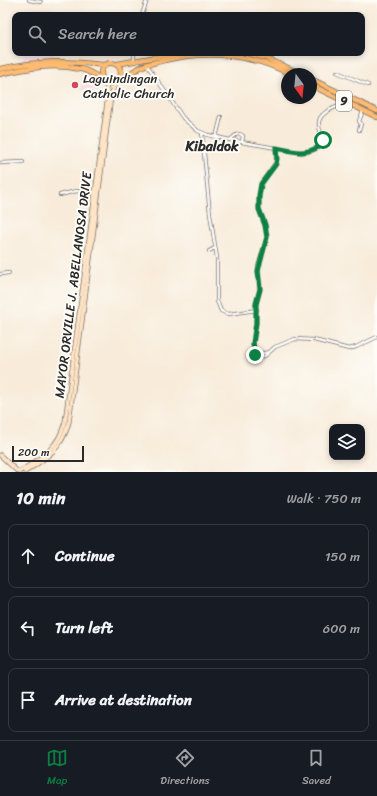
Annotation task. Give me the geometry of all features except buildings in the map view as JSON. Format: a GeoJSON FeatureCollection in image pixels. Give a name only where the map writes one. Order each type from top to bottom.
{"type":"FeatureCollection","features":[{"type":"Feature","properties":{"kind":"highway"},"geometry":{"type":"LineString","coordinates":[[0,74],[36,67],[53,66],[81,69],[112,83],[147,64],[170,56]]}},
{"type":"Feature","properties":{"kind":"highway"},"geometry":{"type":"LineString","coordinates":[[0,69],[39,62],[67,62],[105,65],[110,63],[116,64],[184,56]]}},
{"type":"Feature","properties":{"kind":"highway"},"geometry":{"type":"LineString","coordinates":[[232,56],[250,59],[281,70]]}},
{"type":"Feature","properties":{"kind":"highway"},"geometry":{"type":"LineString","coordinates":[[257,56],[288,68]]}},
{"type":"Feature","properties":{"kind":"highway"},"geometry":{"type":"LineString","coordinates":[[116,64],[120,68],[121,72],[117,81]]}},
{"type":"Feature","properties":{"kind":"highway"},"geometry":{"type":"LineString","coordinates":[[104,80],[101,71],[105,65]]}},
{"type":"Feature","properties":{"kind":"highway","name":"9"},"geometry":{"type":"LineString","coordinates":[[317,82],[377,111]]}},
{"type":"Feature","properties":{"kind":"highway","name":"9"},"geometry":{"type":"LineString","coordinates":[[317,88],[377,117]]}},
{"type":"Feature","properties":{"kind":"main road","name":"MAYOR ORVILLE J. ABELLANOSA DRIVE"},"geometry":{"type":"LineString","coordinates":[[19,472],[51,452],[60,438],[66,422],[108,95],[104,80]]}},
{"type":"Feature","properties":{"kind":"main road","name":"MAYOR ORVILLE J. ABELLANOSA DRIVE"},"geometry":{"type":"LineString","coordinates":[[25,472],[51,452],[64,439],[69,422],[111,96],[117,81]]}},
{"type":"Feature","properties":{"kind":"main road"},"geometry":{"type":"LineString","coordinates":[[0,456],[19,472]]}},
{"type":"Feature","properties":{"kind":"street"},"geometry":{"type":"LineString","coordinates":[[29,0],[41,2]]}},
{"type":"Feature","properties":{"kind":"street"},"geometry":{"type":"LineString","coordinates":[[143,12],[147,0]]}},
{"type":"Feature","properties":{"kind":"street"},"geometry":{"type":"LineString","coordinates":[[134,56],[134,62]]}},
{"type":"Feature","properties":{"kind":"street"},"geometry":{"type":"LineString","coordinates":[[147,64],[183,118],[202,133],[230,140],[303,153],[320,146],[323,140],[318,124],[323,114],[347,103]]}},
{"type":"Feature","properties":{"kind":"street"},"geometry":{"type":"LineString","coordinates":[[337,72],[368,85]]}},
{"type":"Feature","properties":{"kind":"street"},"geometry":{"type":"LineString","coordinates":[[359,130],[361,124],[359,122],[363,111]]}},
{"type":"Feature","properties":{"kind":"street"},"geometry":{"type":"LineString","coordinates":[[216,137],[221,117]]}},
{"type":"Feature","properties":{"kind":"street"},"geometry":{"type":"LineString","coordinates":[[202,133],[217,265],[217,301],[221,311],[228,314],[256,310]]}},
{"type":"Feature","properties":{"kind":"street"},"geometry":{"type":"LineString","coordinates":[[230,140],[236,134],[239,134],[243,136],[242,142]]}},
{"type":"Feature","properties":{"kind":"street"},"geometry":{"type":"LineString","coordinates":[[276,148],[276,164],[261,184],[259,196],[259,209],[265,225],[267,237],[258,267],[260,289],[256,310],[253,346],[256,355],[262,358],[275,347],[295,338],[314,340],[349,349],[360,346],[377,337]]}},
{"type":"Feature","properties":{"kind":"street"},"geometry":{"type":"LineString","coordinates":[[0,163],[23,162]]}},
{"type":"Feature","properties":{"kind":"street"},"geometry":{"type":"LineString","coordinates":[[60,195],[76,191],[95,192]]}},
{"type":"Feature","properties":{"kind":"street"},"geometry":{"type":"LineString","coordinates":[[209,251],[215,248]]}},
{"type":"Feature","properties":{"kind":"street"},"geometry":{"type":"LineString","coordinates":[[0,274],[9,273]]}},
{"type":"Feature","properties":{"kind":"shaded area"},"geometry":{"type":"Polygon","coordinates":[[[32,8],[54,9],[55,12],[31,12],[32,8]]]}},
{"type":"Feature","properties":{"kind":"shaded area"},"geometry":{"type":"Polygon","coordinates":[[[24,56],[54,56],[54,58],[23,61],[24,56]]]}},
{"type":"Feature","properties":{"kind":"shaded area"},"geometry":{"type":"Polygon","coordinates":[[[83,71],[102,82],[106,91],[100,88],[99,92],[81,91],[83,71]]]}},
{"type":"Feature","properties":{"kind":"place","name":"Laguindingan Catholic Church"},"geometry":{"type":"Point","coordinates":[75,85]}},
{"type":"Feature","properties":{"kind":"district","name":"Kibaldok"},"geometry":{"type":"Point","coordinates":[212,146]}},
{"type":"Feature","properties":{"kind":"route"},"geometry":{"type":"LineString","coordinates":[[255,355],[253,343],[257,315],[256,304],[260,289],[258,271],[259,263],[267,241],[265,225],[259,209],[258,201],[260,186],[276,164],[276,148],[308,152],[320,146],[323,140]]}}]}
